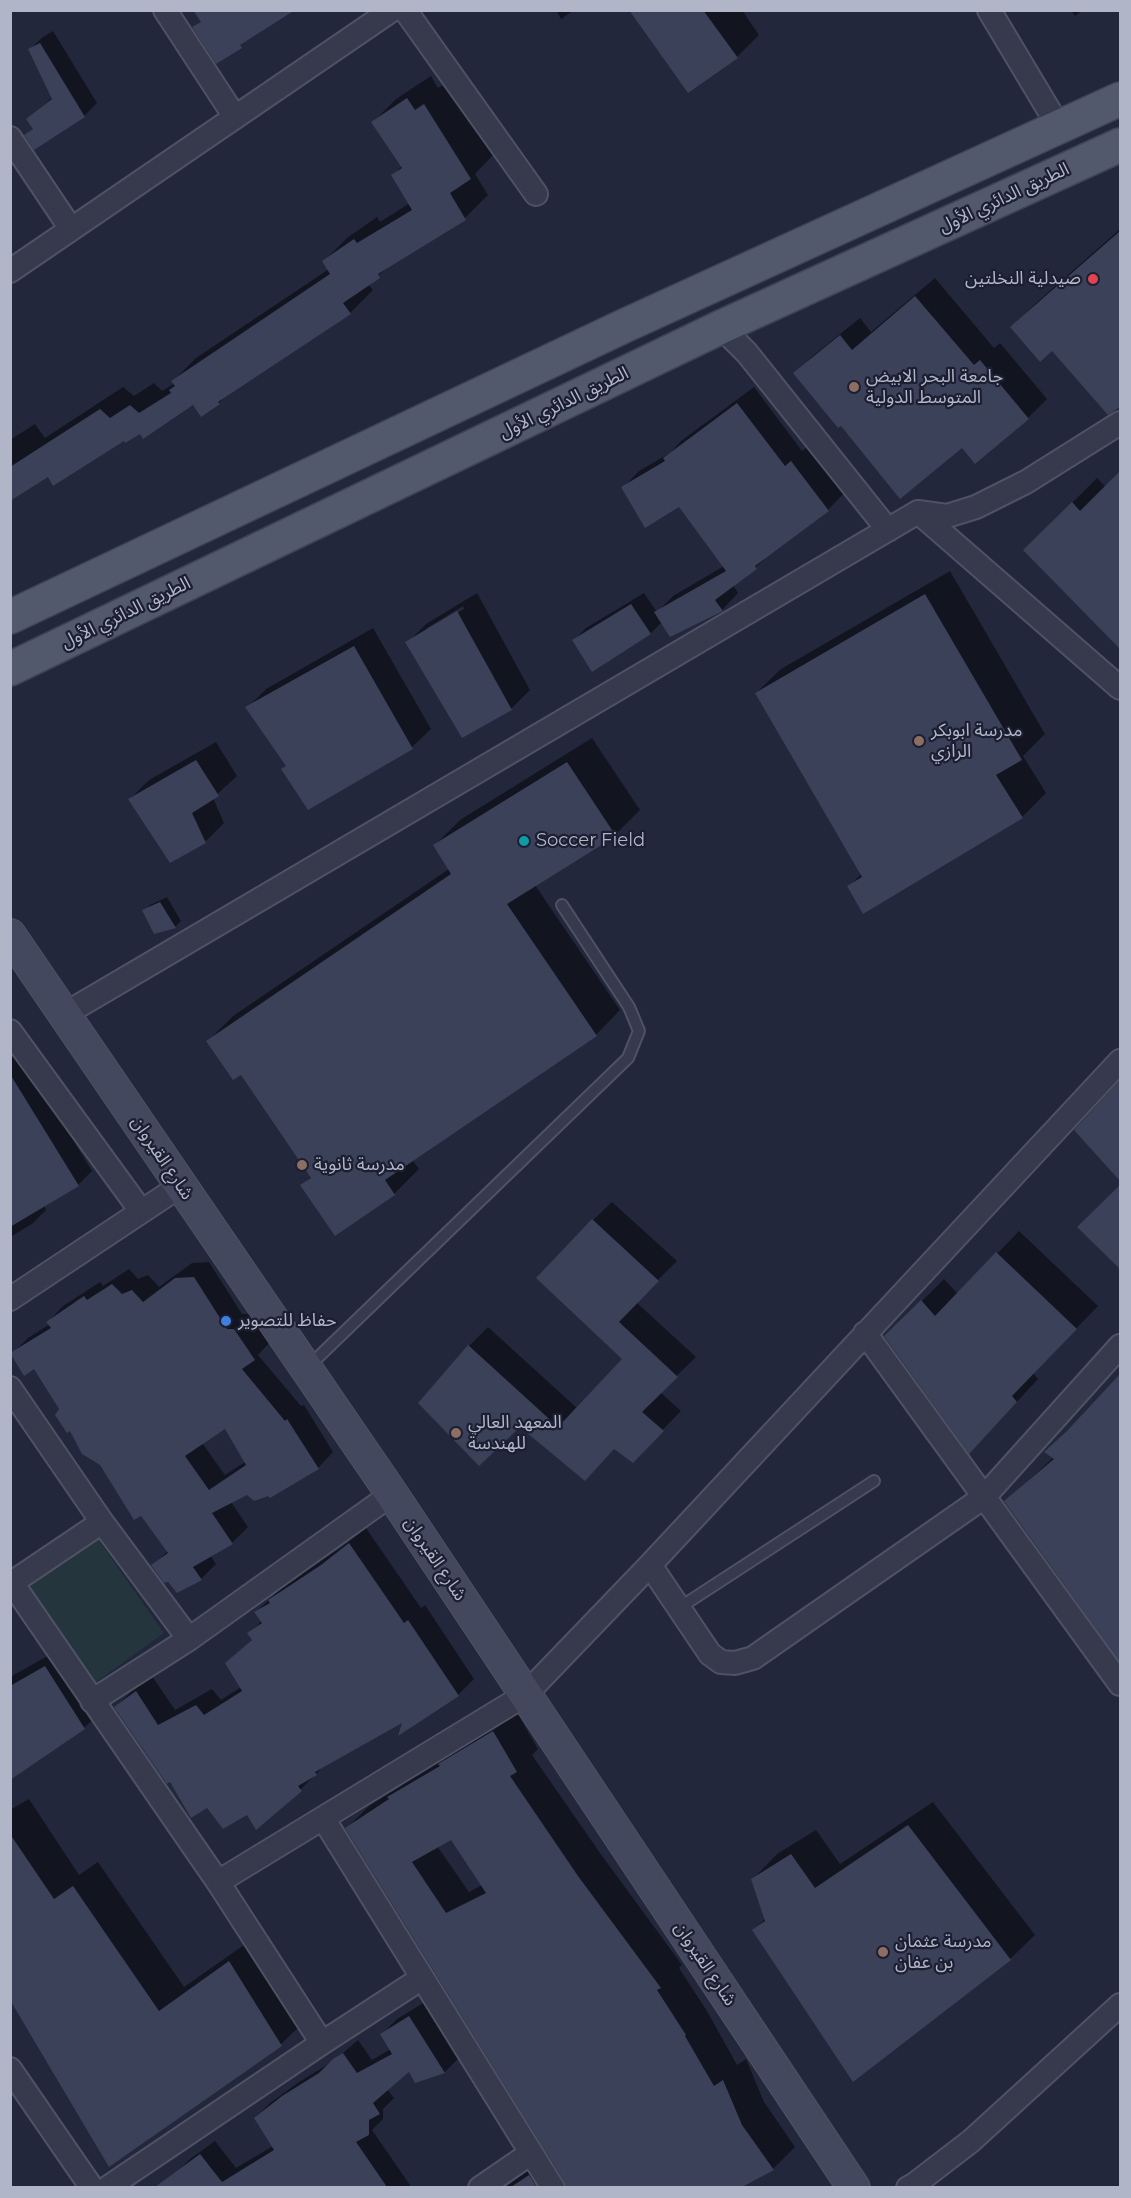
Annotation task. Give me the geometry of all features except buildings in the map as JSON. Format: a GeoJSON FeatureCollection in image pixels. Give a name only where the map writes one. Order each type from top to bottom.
{"type":"FeatureCollection","features":[{"type":"Feature","properties":{"kind":"main road"},"geometry":{"type":"LineString","coordinates":[[10,617],[624,326],[1120,99]]}},
{"type":"Feature","properties":{"kind":"main road","name":"الطريق الدائري الأول"},"geometry":{"type":"LineString","coordinates":[[12,669],[721,327],[1120,145]]}},
{"type":"Feature","properties":{"kind":"main road","name":"شارع القيروان"},"geometry":{"type":"LineString","coordinates":[[10,935],[392,1494],[854,2187]]}},
{"type":"Feature","properties":{"kind":"street"},"geometry":{"type":"LineString","coordinates":[[165,10],[234,117]]}},
{"type":"Feature","properties":{"kind":"street"},"geometry":{"type":"LineString","coordinates":[[10,271],[392,10]]}},
{"type":"Feature","properties":{"kind":"street"},"geometry":{"type":"LineString","coordinates":[[405,10],[536,195]]}},
{"type":"Feature","properties":{"kind":"street"},"geometry":{"type":"LineString","coordinates":[[989,10],[1059,127]]}},
{"type":"Feature","properties":{"kind":"street"},"geometry":{"type":"LineString","coordinates":[[10,138],[71,229]]}},
{"type":"Feature","properties":{"kind":"street"},"geometry":{"type":"LineString","coordinates":[[721,327],[747,353],[888,530]]}},
{"type":"Feature","properties":{"kind":"street"},"geometry":{"type":"LineString","coordinates":[[65,1014],[918,512],[947,516],[976,507],[1026,482],[1120,423]]}},
{"type":"Feature","properties":{"kind":"street"},"geometry":{"type":"LineString","coordinates":[[918,512],[1120,688]]}},
{"type":"Feature","properties":{"kind":"street"},"geometry":{"type":"LineString","coordinates":[[10,1031],[141,1211]]}},
{"type":"Feature","properties":{"kind":"street"},"geometry":{"type":"LineString","coordinates":[[218,1882],[525,1695],[1120,1061]]}},
{"type":"Feature","properties":{"kind":"street"},"geometry":{"type":"LineString","coordinates":[[10,1299],[180,1186]]}},
{"type":"Feature","properties":{"kind":"street"},"geometry":{"type":"LineString","coordinates":[[865,1333],[1120,1684]]}},
{"type":"Feature","properties":{"kind":"street"},"geometry":{"type":"LineString","coordinates":[[650,1564],[710,1654],[721,1662],[735,1663],[753,1658],[984,1497],[1120,1346]]}},
{"type":"Feature","properties":{"kind":"street"},"geometry":{"type":"LineString","coordinates":[[10,1388],[102,1522],[189,1639]]}},
{"type":"Feature","properties":{"kind":"street"},"geometry":{"type":"LineString","coordinates":[[92,1701],[189,1639],[392,1494]]}},
{"type":"Feature","properties":{"kind":"street"},"geometry":{"type":"LineString","coordinates":[[102,1522],[11,1583],[218,1882],[322,2043]]}},
{"type":"Feature","properties":{"kind":"street"},"geometry":{"type":"LineString","coordinates":[[323,1818],[553,2187]]}},
{"type":"Feature","properties":{"kind":"street"},"geometry":{"type":"LineString","coordinates":[[107,2187],[422,1978]]}},
{"type":"Feature","properties":{"kind":"street"},"geometry":{"type":"LineString","coordinates":[[908,2187],[971,2141],[1120,2006]]}},
{"type":"Feature","properties":{"kind":"street"},"geometry":{"type":"LineString","coordinates":[[10,2069],[92,2187]]}},
{"type":"Feature","properties":{"kind":"street"},"geometry":{"type":"LineString","coordinates":[[480,2187],[531,2153]]}},
{"type":"Feature","properties":{"kind":"lane"},"geometry":{"type":"LineString","coordinates":[[307,1368],[628,1058],[639,1031],[629,1007],[562,905]]}},
{"type":"Feature","properties":{"kind":"lane"},"geometry":{"type":"LineString","coordinates":[[679,1608],[874,1481]]}},
{"type":"Feature","properties":{"kind":"shaded area"},"geometry":{"type":"Polygon","coordinates":[[[97,1538],[164,1633],[96,1682],[29,1586],[97,1538]]]}},
{"type":"Feature","properties":{"kind":"place","name":"صيدلية النخلتين"},"geometry":{"type":"Point","coordinates":[1093,279]}},
{"type":"Feature","properties":{"kind":"place","name":"جامعة البحر الابيض المتوسط الدولية"},"geometry":{"type":"Point","coordinates":[854,387]}},
{"type":"Feature","properties":{"kind":"place","name":"مدرسة ابوبكر الرازي"},"geometry":{"type":"Point","coordinates":[919,741]}},
{"type":"Feature","properties":{"kind":"place","name":"Soccer Field"},"geometry":{"type":"Point","coordinates":[524,841]}},
{"type":"Feature","properties":{"kind":"place","name":"مدرسة ثانوية"},"geometry":{"type":"Point","coordinates":[302,1165]}},
{"type":"Feature","properties":{"kind":"place","name":"حفاظ للتصوير"},"geometry":{"type":"Point","coordinates":[226,1321]}},
{"type":"Feature","properties":{"kind":"place","name":"المعهد العالي للهندسة"},"geometry":{"type":"Point","coordinates":[456,1433]}},
{"type":"Feature","properties":{"kind":"place","name":"مدرسة عثمان بن عفان"},"geometry":{"type":"Point","coordinates":[883,1952]}}]}
